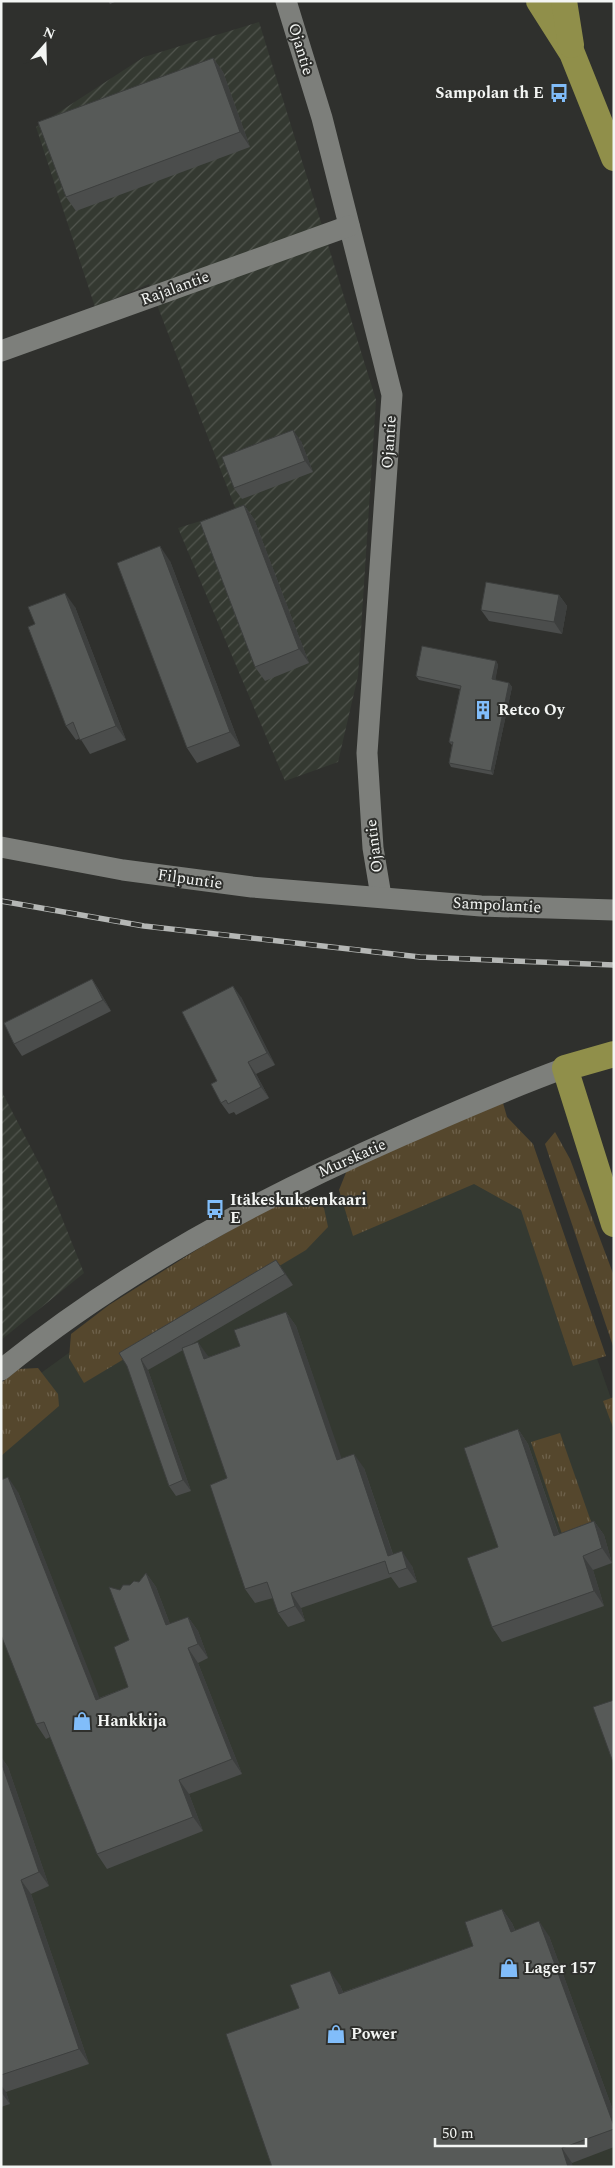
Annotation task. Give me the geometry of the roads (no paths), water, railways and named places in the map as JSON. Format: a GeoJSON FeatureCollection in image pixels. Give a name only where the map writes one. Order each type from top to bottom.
{"type":"FeatureCollection","features":[{"type":"Feature","properties":{"kind":"main road"},"geometry":{"type":"LineString","coordinates":[[539,1],[572,53],[614,158]]}},
{"type":"Feature","properties":{"kind":"main road"},"geometry":{"type":"LineString","coordinates":[[564,1],[572,53]]}},
{"type":"Feature","properties":{"kind":"main road"},"geometry":{"type":"LineString","coordinates":[[614,1054],[565,1068],[579,1118],[614,1224]]}},
{"type":"Feature","properties":{"kind":"street","name":"Ojantie"},"geometry":{"type":"LineString","coordinates":[[286,1],[322,118],[392,396],[367,753],[373,848],[381,896]]}},
{"type":"Feature","properties":{"kind":"street","name":"Rajalantie"},"geometry":{"type":"LineString","coordinates":[[1,351],[349,226]]}},
{"type":"Feature","properties":{"kind":"street","name":"Filpuntie"},"geometry":{"type":"LineString","coordinates":[[1,847],[123,870],[252,887],[381,896]]}},
{"type":"Feature","properties":{"kind":"street","name":"Sampolantie"},"geometry":{"type":"LineString","coordinates":[[381,896],[481,906],[614,910]]}},
{"type":"Feature","properties":{"kind":"street","name":"Murskatie"},"geometry":{"type":"LineString","coordinates":[[1,1370],[40,1338],[172,1251],[266,1198],[324,1170],[504,1090],[565,1068]]}},
{"type":"Feature","properties":{"kind":"railway"},"geometry":{"type":"LineString","coordinates":[[1,901],[144,926],[420,957],[614,965]]}},
{"type":"Feature","properties":{"kind":"place","name":"Sampolan th E"},"geometry":{"type":"Point","coordinates":[559,93]}},
{"type":"Feature","properties":{"kind":"place","name":"Retco Oy"},"geometry":{"type":"Point","coordinates":[483,710]}},
{"type":"Feature","properties":{"kind":"place","name":"Itäkeskuksenkaari E"},"geometry":{"type":"Point","coordinates":[215,1209]}},
{"type":"Feature","properties":{"kind":"place","name":"Hankkija"},"geometry":{"type":"Point","coordinates":[82,1721]}},
{"type":"Feature","properties":{"kind":"place","name":"Lager 157"},"geometry":{"type":"Point","coordinates":[509,1968]}},
{"type":"Feature","properties":{"kind":"place","name":"Power"},"geometry":{"type":"Point","coordinates":[336,2034]}}]}
